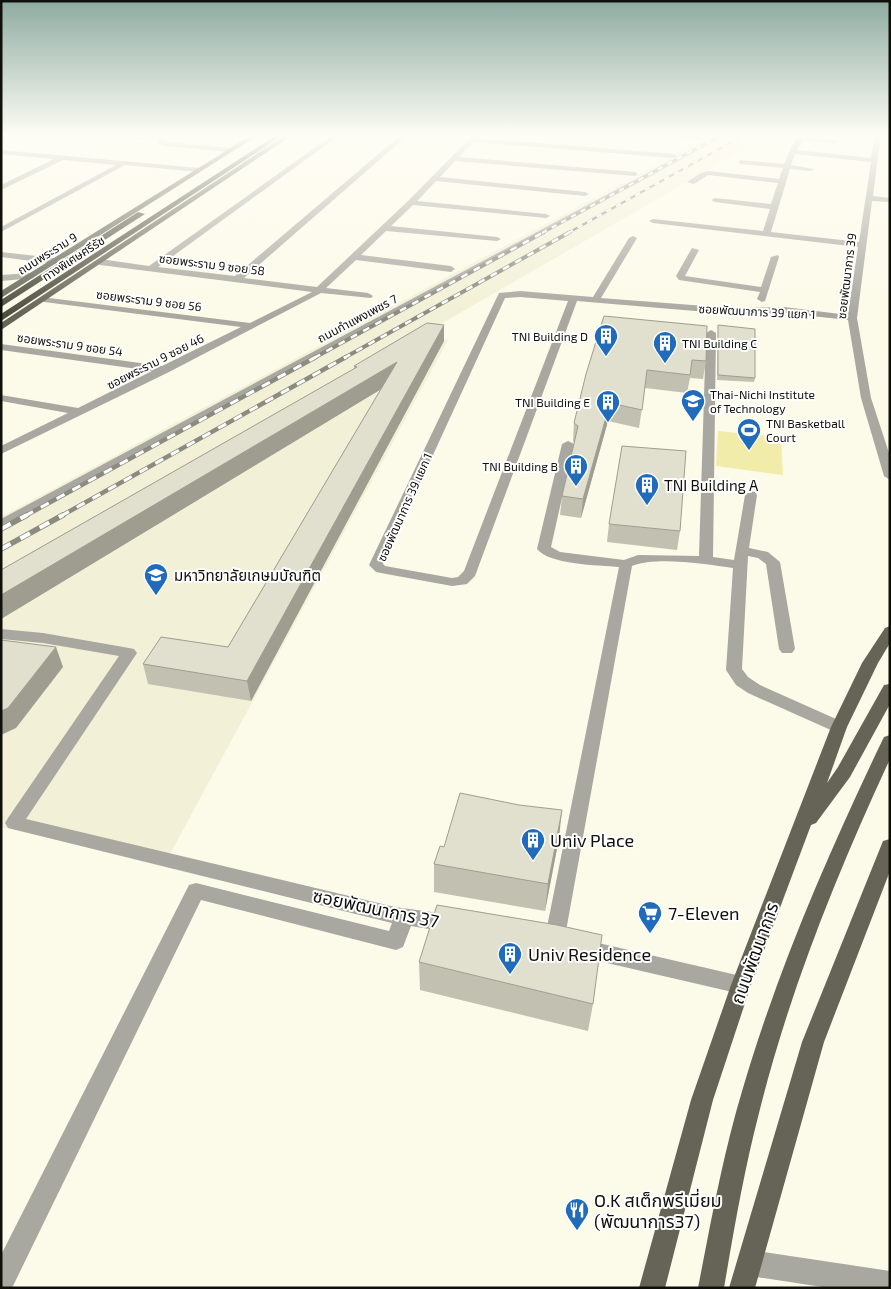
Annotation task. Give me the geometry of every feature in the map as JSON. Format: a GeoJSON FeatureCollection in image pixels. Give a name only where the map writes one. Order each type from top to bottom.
{"type":"FeatureCollection","features":[{"type":"Feature","properties":{"kind":"highway","name":"ทางพิเศษศรีรัช"},"geometry":{"type":"LineString","coordinates":[[1,304],[172,194]]}},
{"type":"Feature","properties":{"kind":"highway","name":"ทางพิเศษศรีรัช"},"geometry":{"type":"LineString","coordinates":[[1,318],[190,194]]}},
{"type":"Feature","properties":{"kind":"main road","name":"ถนนพระราม 9"},"geometry":{"type":"LineString","coordinates":[[2,293],[161,194]]}},
{"type":"Feature","properties":{"kind":"main road"},"geometry":{"type":"LineString","coordinates":[[1,327],[201,194]]}},
{"type":"Feature","properties":{"kind":"main road","name":"ถนนพัฒนาการ"},"geometry":{"type":"LineString","coordinates":[[652,1288],[702,1100],[740,985],[839,727],[870,663],[890,631]]}},
{"type":"Feature","properties":{"kind":"main road"},"geometry":{"type":"LineString","coordinates":[[799,833],[844,772],[890,688]]}},
{"type":"Feature","properties":{"kind":"main road"},"geometry":{"type":"LineString","coordinates":[[711,1288],[734,1165],[753,1089],[779,1009],[804,936],[837,855],[890,741]]}},
{"type":"Feature","properties":{"kind":"main road"},"geometry":{"type":"LineString","coordinates":[[742,1288],[787,1126],[813,1042],[890,846]]}},
{"type":"Feature","properties":{"kind":"street"},"geometry":{"type":"LineString","coordinates":[[1,230],[67,194]]}},
{"type":"Feature","properties":{"kind":"street"},"geometry":{"type":"LineString","coordinates":[[151,268],[254,194]]}},
{"type":"Feature","properties":{"kind":"street"},"geometry":{"type":"LineString","coordinates":[[237,279],[336,194]]}},
{"type":"Feature","properties":{"kind":"street"},"geometry":{"type":"LineString","coordinates":[[320,291],[420,194]]}},
{"type":"Feature","properties":{"kind":"street","name":"ถนนกำแพงเพชร 7"},"geometry":{"type":"LineString","coordinates":[[1,524],[613,194]]}},
{"type":"Feature","properties":{"kind":"street"},"geometry":{"type":"LineString","coordinates":[[766,235],[779,194]]}},
{"type":"Feature","properties":{"kind":"street","name":"ซอยพัฒนาการ 39"},"geometry":{"type":"LineString","coordinates":[[870,194],[852,318],[866,398],[890,476]]}},
{"type":"Feature","properties":{"kind":"street"},"geometry":{"type":"LineString","coordinates":[[869,198],[890,200]]}},
{"type":"Feature","properties":{"kind":"street"},"geometry":{"type":"LineString","coordinates":[[716,200],[775,207]]}},
{"type":"Feature","properties":{"kind":"street"},"geometry":{"type":"LineString","coordinates":[[411,203],[546,216]]}},
{"type":"Feature","properties":{"kind":"street"},"geometry":{"type":"LineString","coordinates":[[653,221],[861,246]]}},
{"type":"Feature","properties":{"kind":"street"},"geometry":{"type":"LineString","coordinates":[[384,228],[497,239]]}},
{"type":"Feature","properties":{"kind":"street"},"geometry":{"type":"LineString","coordinates":[[595,301],[633,238]]}},
{"type":"Feature","properties":{"kind":"street"},"geometry":{"type":"LineString","coordinates":[[695,250],[680,276],[682,278],[765,290]]}},
{"type":"Feature","properties":{"kind":"street"},"geometry":{"type":"LineString","coordinates":[[1,254],[55,261]]}},
{"type":"Feature","properties":{"kind":"street"},"geometry":{"type":"LineString","coordinates":[[354,257],[451,270]]}},
{"type":"Feature","properties":{"kind":"street"},"geometry":{"type":"LineString","coordinates":[[758,310],[775,257]]}},
{"type":"Feature","properties":{"kind":"street","name":"ซอยพระราม 9 ซอย 58"},"geometry":{"type":"LineString","coordinates":[[100,262],[368,296]]}},
{"type":"Feature","properties":{"kind":"street"},"geometry":{"type":"LineString","coordinates":[[1,278],[31,276]]}},
{"type":"Feature","properties":{"kind":"street","name":"ซอยพระราม 9 ซอย 46"},"geometry":{"type":"LineString","coordinates":[[1,451],[320,291]]}},
{"type":"Feature","properties":{"kind":"street","name":"ซอยพัฒนาการ 39 แยก 1"},"geometry":{"type":"LineString","coordinates":[[573,299],[470,573],[462,581],[452,582],[381,569],[376,565],[500,296],[520,294],[731,310],[784,310],[852,318]]}},
{"type":"Feature","properties":{"kind":"street","name":"ซอยพระราม 9 ซอย 56"},"geometry":{"type":"LineString","coordinates":[[44,299],[250,326]]}},
{"type":"Feature","properties":{"kind":"street"},"geometry":{"type":"LineString","coordinates":[[706,560],[711,333]]}},
{"type":"Feature","properties":{"kind":"street","name":"ซอยพระราม 9 ซอย 54"},"geometry":{"type":"LineString","coordinates":[[1,347],[165,370]]}},
{"type":"Feature","properties":{"kind":"street"},"geometry":{"type":"LineString","coordinates":[[1,398],[80,412]]}},
{"type":"Feature","properties":{"kind":"street"},"geometry":{"type":"LineString","coordinates":[[568,444],[544,549],[557,556],[626,564],[638,559],[706,560],[763,555],[773,562],[787,649]]}},
{"type":"Feature","properties":{"kind":"street"},"geometry":{"type":"LineString","coordinates":[[751,495],[741,558],[734,670],[742,681],[754,689],[839,727]]}},
{"type":"Feature","properties":{"kind":"street"},"geometry":{"type":"LineString","coordinates":[[626,564],[544,940],[740,985]]}},
{"type":"Feature","properties":{"kind":"street","name":"ซอยพัฒนาการ 37"},"geometry":{"type":"LineString","coordinates":[[1,634],[43,638],[129,653],[14,823],[408,917],[468,927]]}},
{"type":"Feature","properties":{"kind":"street"},"geometry":{"type":"LineString","coordinates":[[1,1279],[3,1279],[196,891],[396,941],[408,917]]}},
{"type":"Feature","properties":{"kind":"street"},"geometry":{"type":"LineString","coordinates":[[750,1263],[890,1284]]}},
{"type":"Feature","properties":{"kind":"shaded area"},"geometry":{"type":"Polygon","coordinates":[[[601,194],[666,194],[1,578],[1,517],[601,194]]]}},
{"type":"Feature","properties":{"kind":"shaded area","name":"มหาวิทยาลัยเกษมบัณฑิต"},"geometry":{"type":"Polygon","coordinates":[[[429,337],[448,340],[164,865],[1,827],[1,588],[429,337]]]}},
{"type":"Feature","properties":{"kind":"shaded area","name":"TNI Basketball Court"},"geometry":{"type":"Polygon","coordinates":[[[718,431],[781,437],[783,475],[716,466],[718,431]]]}},
{"type":"Feature","properties":{"kind":"building"},"geometry":{"type":"Polygon","coordinates":[[[604,316],[707,326],[706,361],[692,360],[690,375],[647,370],[642,410],[610,403],[583,499],[562,496],[578,426],[574,423],[586,374],[604,316]]]}},
{"type":"Feature","properties":{"kind":"building"},"geometry":{"type":"Polygon","coordinates":[[[427,323],[444,325],[247,681],[143,664],[161,637],[228,647],[397,362],[1,595],[1,570],[357,367],[354,366],[427,323]]]}},
{"type":"Feature","properties":{"kind":"building"},"geometry":{"type":"Polygon","coordinates":[[[718,325],[755,329],[755,378],[718,375],[718,325]]]}},
{"type":"Feature","properties":{"kind":"building","name":"TNI Building A"},"geometry":{"type":"Polygon","coordinates":[[[622,446],[686,451],[680,531],[609,524],[622,446]]]}},
{"type":"Feature","properties":{"kind":"building"},"geometry":{"type":"Polygon","coordinates":[[[1,640],[56,647],[8,708],[1,711],[1,640]]]}},
{"type":"Feature","properties":{"kind":"building"},"geometry":{"type":"Polygon","coordinates":[[[460,793],[519,805],[562,810],[548,884],[434,864],[440,846],[444,847],[460,793]]]}},
{"type":"Feature","properties":{"kind":"building"},"geometry":{"type":"Polygon","coordinates":[[[437,905],[557,925],[602,935],[593,1004],[419,962],[437,905]]]}},
{"type":"Feature","properties":{"kind":"railway"},"geometry":{"type":"LineString","coordinates":[[542,233],[613,194]]}},
{"type":"Feature","properties":{"kind":"railway"},"geometry":{"type":"LineString","coordinates":[[568,233],[638,194]]}},
{"type":"Feature","properties":{"kind":"railway"},"geometry":{"type":"LineString","coordinates":[[314,358],[544,232]]}},
{"type":"Feature","properties":{"kind":"railway"},"geometry":{"type":"LineString","coordinates":[[344,358],[570,232]]}},
{"type":"Feature","properties":{"kind":"railway"},"geometry":{"type":"LineString","coordinates":[[25,516],[316,357]]}},
{"type":"Feature","properties":{"kind":"railway"},"geometry":{"type":"LineString","coordinates":[[61,516],[346,357]]}},
{"type":"Feature","properties":{"kind":"railway"},"geometry":{"type":"LineString","coordinates":[[1,529],[27,515]]}},
{"type":"Feature","properties":{"kind":"railway"},"geometry":{"type":"LineString","coordinates":[[1,549],[63,515]]}},
{"type":"Feature","properties":{"kind":"place","name":"TNI Building D"},"geometry":{"type":"Point","coordinates":[606,357]}},
{"type":"Feature","properties":{"kind":"place","name":"TNI Building C"},"geometry":{"type":"Point","coordinates":[665,364]}},
{"type":"Feature","properties":{"kind":"place","name":"Thai-Nichi Institute of Technology"},"geometry":{"type":"Point","coordinates":[693,422]}},
{"type":"Feature","properties":{"kind":"place","name":"TNI Building E"},"geometry":{"type":"Point","coordinates":[608,423]}},
{"type":"Feature","properties":{"kind":"place","name":"TNI Basketball Court"},"geometry":{"type":"Point","coordinates":[749,451]}},
{"type":"Feature","properties":{"kind":"place","name":"TNI Building B"},"geometry":{"type":"Point","coordinates":[576,487]}},
{"type":"Feature","properties":{"kind":"place","name":"TNI Building A"},"geometry":{"type":"Point","coordinates":[647,506]}},
{"type":"Feature","properties":{"kind":"place","name":"มหาวิทยาลัยเกษมบัณฑิต"},"geometry":{"type":"Point","coordinates":[156,596]}},
{"type":"Feature","properties":{"kind":"place","name":"Univ Place"},"geometry":{"type":"Point","coordinates":[533,861]}},
{"type":"Feature","properties":{"kind":"place","name":"7-Eleven"},"geometry":{"type":"Point","coordinates":[650,934]}},
{"type":"Feature","properties":{"kind":"place","name":"Univ Residence"},"geometry":{"type":"Point","coordinates":[510,975]}},
{"type":"Feature","properties":{"kind":"place","name":"O.K สเต็กพรีเมี่ยม (พัฒนาการ37)"},"geometry":{"type":"Point","coordinates":[577,1231]}}]}
